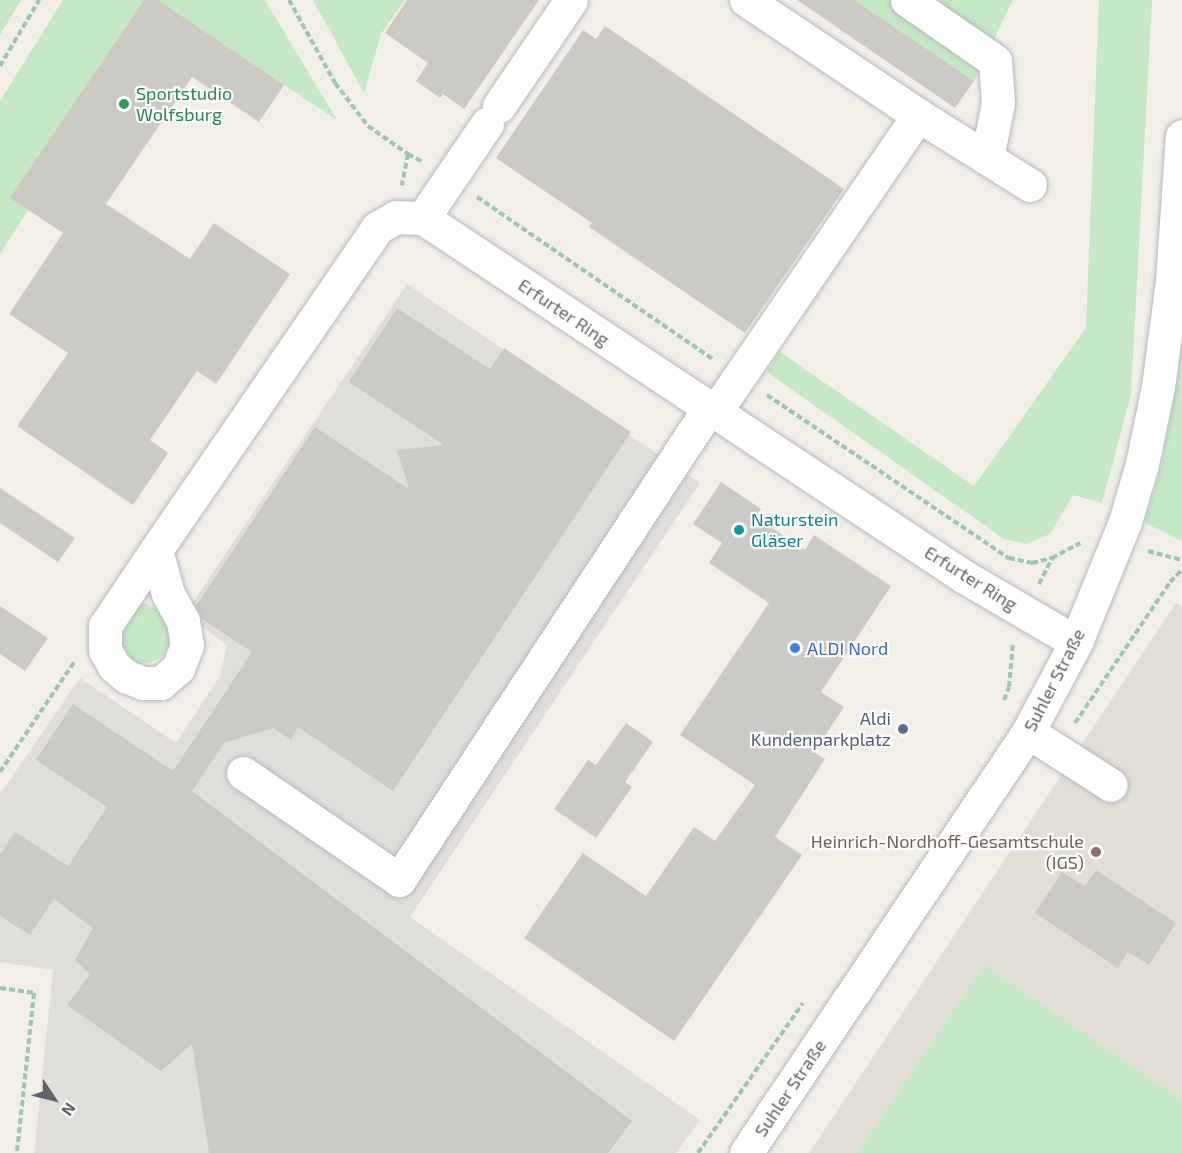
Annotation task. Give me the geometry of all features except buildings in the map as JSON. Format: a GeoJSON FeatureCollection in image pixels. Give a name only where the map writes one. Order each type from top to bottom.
{"type":"FeatureCollection","features":[{"type":"Feature","properties":{"kind":"street"},"geometry":{"type":"LineString","coordinates":[[156,550],[168,594],[183,621],[187,645],[178,668],[161,683],[143,683],[127,677],[114,666],[105,650],[105,626],[156,550],[377,228],[410,218],[493,115],[571,0]]}},
{"type":"Feature","properties":{"kind":"street"},"geometry":{"type":"LineString","coordinates":[[746,0],[918,115],[1030,185]]}},
{"type":"Feature","properties":{"kind":"street"},"geometry":{"type":"LineString","coordinates":[[907,0],[994,61],[998,103],[987,158]]}},
{"type":"Feature","properties":{"kind":"street"},"geometry":{"type":"LineString","coordinates":[[243,774],[399,880],[712,410],[918,115]]}},
{"type":"Feature","properties":{"kind":"street","name":"Suhler Straße"},"geometry":{"type":"LineString","coordinates":[[746,1153],[1028,732],[1076,642],[1125,522],[1142,464],[1158,387],[1172,281],[1182,136]]}},
{"type":"Feature","properties":{"kind":"street","name":"Erfurter Ring"},"geometry":{"type":"LineString","coordinates":[[410,218],[712,410],[963,576],[1076,642]]}},
{"type":"Feature","properties":{"kind":"street"},"geometry":{"type":"LineString","coordinates":[[1028,732],[1111,785]]}},
{"type":"Feature","properties":{"kind":"path"},"geometry":{"type":"LineString","coordinates":[[0,66],[39,0]]}},
{"type":"Feature","properties":{"kind":"path"},"geometry":{"type":"LineString","coordinates":[[289,0],[335,83],[368,126],[408,154],[410,218]]}},
{"type":"Feature","properties":{"kind":"path"},"geometry":{"type":"LineString","coordinates":[[1002,707],[1009,687],[1013,639],[1052,558]]}},
{"type":"Feature","properties":{"kind":"path"},"geometry":{"type":"LineString","coordinates":[[0,772],[68,669],[105,626]]}},
{"type":"Feature","properties":{"kind":"path"},"geometry":{"type":"LineString","coordinates":[[0,988],[34,993],[17,1153]]}},
{"type":"Feature","properties":{"kind":"path"},"geometry":{"type":"LineString","coordinates":[[698,1153],[810,993]]}},
{"type":"Feature","properties":{"kind":"shaded area"},"geometry":{"type":"Polygon","coordinates":[[[407,284],[700,483],[410,917],[700,1120],[676,1153],[34,1153],[53,970],[0,962],[0,794],[80,678],[176,743],[220,676],[227,645],[185,614],[407,284]]]}},
{"type":"Feature","properties":{"kind":"shaded area","name":"Heinrich-Nordhoff-Gesamtschule (IGS)"},"geometry":{"type":"Polygon","coordinates":[[[1176,603],[1182,607],[1182,1153],[809,1153],[1176,603]]]}},
{"type":"Feature","properties":{"kind":"green space"},"geometry":{"type":"Polygon","coordinates":[[[0,0],[21,0],[0,35],[0,0]]]}},
{"type":"Feature","properties":{"kind":"green space"},"geometry":{"type":"Polygon","coordinates":[[[63,0],[144,0],[11,198],[28,210],[0,254],[0,101],[63,0]]]}},
{"type":"Feature","properties":{"kind":"green space"},"geometry":{"type":"Polygon","coordinates":[[[158,0],[265,0],[337,120],[284,85],[158,0]]]}},
{"type":"Feature","properties":{"kind":"green space"},"geometry":{"type":"Polygon","coordinates":[[[313,0],[405,0],[381,34],[364,93],[313,0]]]}},
{"type":"Feature","properties":{"kind":"green space"},"geometry":{"type":"Polygon","coordinates":[[[854,0],[1013,0],[974,81],[854,0]]]}},
{"type":"Feature","properties":{"kind":"green space"},"geometry":{"type":"Polygon","coordinates":[[[1099,0],[1152,0],[1131,394],[1102,503],[1073,495],[1050,534],[1026,544],[1004,539],[767,372],[780,352],[974,486],[1086,328],[1099,0]]]}},
{"type":"Feature","properties":{"kind":"green space"},"geometry":{"type":"Polygon","coordinates":[[[1182,351],[1182,541],[1145,523],[1162,463],[1182,351]]]}},
{"type":"Feature","properties":{"kind":"green space"},"geometry":{"type":"Polygon","coordinates":[[[145,603],[159,611],[170,636],[169,646],[160,658],[148,663],[137,662],[126,655],[119,643],[120,631],[136,607],[145,603]]]}},
{"type":"Feature","properties":{"kind":"green space"},"geometry":{"type":"Polygon","coordinates":[[[984,965],[1182,1100],[1182,1153],[857,1153],[984,965]]]}},
{"type":"Feature","properties":{"kind":"place","name":"Sportstudio Wolfsburg"},"geometry":{"type":"Point","coordinates":[124,104]}},
{"type":"Feature","properties":{"kind":"place","name":"Naturstein Gläser"},"geometry":{"type":"Point","coordinates":[739,530]}},
{"type":"Feature","properties":{"kind":"place","name":"ALDI Nord"},"geometry":{"type":"Point","coordinates":[795,648]}},
{"type":"Feature","properties":{"kind":"place","name":"Aldi Kundenparkplatz"},"geometry":{"type":"Point","coordinates":[903,729]}},
{"type":"Feature","properties":{"kind":"place","name":"Heinrich-Nordhoff-Gesamtschule (IGS)"},"geometry":{"type":"Point","coordinates":[1096,852]}}]}
